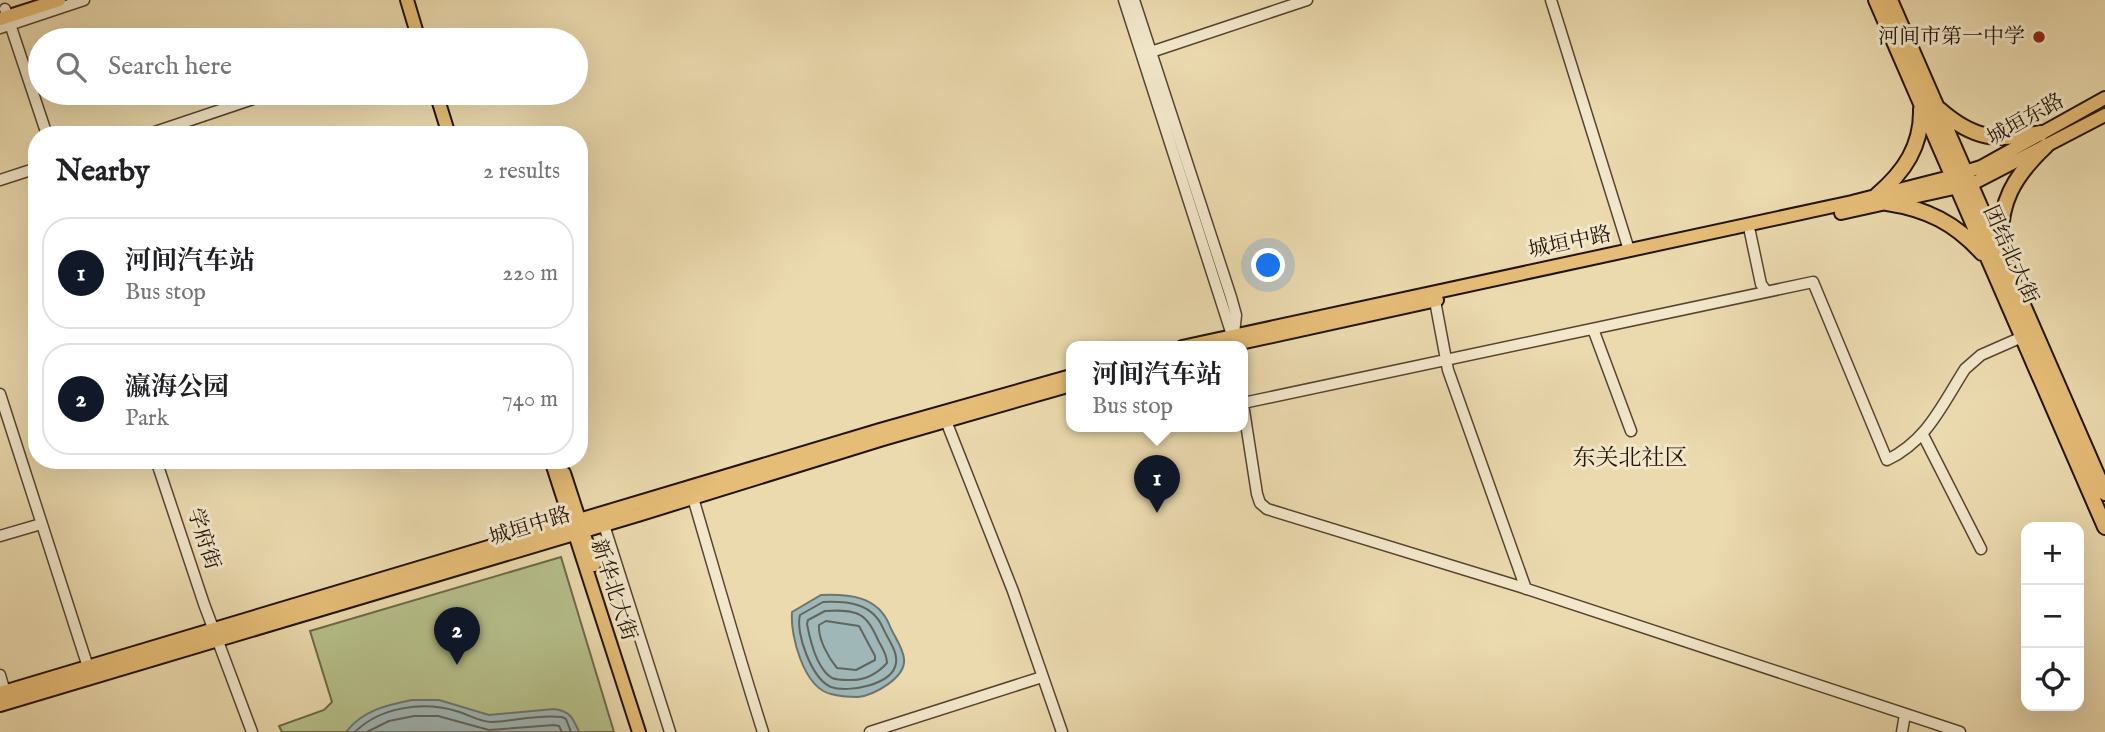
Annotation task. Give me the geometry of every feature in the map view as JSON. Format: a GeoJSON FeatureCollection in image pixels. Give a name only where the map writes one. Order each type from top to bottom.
{"type":"FeatureCollection","features":[{"type":"Feature","properties":{"kind":"highway","name":"团结北大街"},"geometry":{"type":"LineString","coordinates":[[1876,0],[1921,105],[1962,180]]}},
{"type":"Feature","properties":{"kind":"highway","name":"团结北大街"},"geometry":{"type":"LineString","coordinates":[[1890,0],[1937,107],[1962,180],[1996,260],[2105,492]]}},
{"type":"Feature","properties":{"kind":"highway"},"geometry":{"type":"LineString","coordinates":[[1921,105],[1920,132],[1915,148],[1882,199],[1923,210],[1953,226],[1996,260]]}},
{"type":"Feature","properties":{"kind":"highway"},"geometry":{"type":"LineString","coordinates":[[1937,107],[1966,129],[1990,137],[2044,140]]}},
{"type":"Feature","properties":{"kind":"highway"},"geometry":{"type":"LineString","coordinates":[[1996,260],[2007,199],[2015,180],[2044,140]]}},
{"type":"Feature","properties":{"kind":"highway","name":"团结北大街"},"geometry":{"type":"LineString","coordinates":[[1996,260],[2022,337],[2105,527]]}},
{"type":"Feature","properties":{"kind":"main road"},"geometry":{"type":"LineString","coordinates":[[7,17],[32,0]]}},
{"type":"Feature","properties":{"kind":"main road"},"geometry":{"type":"LineString","coordinates":[[7,17],[59,0]]}},
{"type":"Feature","properties":{"kind":"main road"},"geometry":{"type":"LineString","coordinates":[[407,0],[415,28]]}},
{"type":"Feature","properties":{"kind":"main road"},"geometry":{"type":"LineString","coordinates":[[416,0],[424,28]]}},
{"type":"Feature","properties":{"kind":"main road","name":"城垣东路"},"geometry":{"type":"LineString","coordinates":[[2044,140],[2105,98]]}},
{"type":"Feature","properties":{"kind":"main road"},"geometry":{"type":"LineString","coordinates":[[440,105],[446,126]]}},
{"type":"Feature","properties":{"kind":"main road"},"geometry":{"type":"LineString","coordinates":[[449,105],[455,126]]}},
{"type":"Feature","properties":{"kind":"main road","name":"城垣东路"},"geometry":{"type":"LineString","coordinates":[[1962,180],[2044,140],[2105,115]]}},
{"type":"Feature","properties":{"kind":"main road","name":"城垣中路"},"geometry":{"type":"LineString","coordinates":[[1240,341],[1750,232],[1962,180]]}},
{"type":"Feature","properties":{"kind":"main road","name":"城垣中路"},"geometry":{"type":"LineString","coordinates":[[1239,341],[1629,250],[1882,199]]}},
{"type":"Feature","properties":{"kind":"main road","name":"城垣中路"},"geometry":{"type":"LineString","coordinates":[[0,705],[216,635],[577,527],[868,434],[1066,377]]}},
{"type":"Feature","properties":{"kind":"main road","name":"城垣中路"},"geometry":{"type":"LineString","coordinates":[[577,527],[604,525],[1066,386]]}},
{"type":"Feature","properties":{"kind":"main road","name":"新华北大街"},"geometry":{"type":"LineString","coordinates":[[554,469],[648,732]]}},
{"type":"Feature","properties":{"kind":"main road","name":"新华北大街"},"geometry":{"type":"LineString","coordinates":[[562,469],[577,527],[639,732]]}},
{"type":"Feature","properties":{"kind":"main road","name":"城垣中路"},"geometry":{"type":"LineString","coordinates":[[2,692],[216,635]]}},
{"type":"Feature","properties":{"kind":"street"},"geometry":{"type":"LineString","coordinates":[[7,17],[84,0]]}},
{"type":"Feature","properties":{"kind":"street"},"geometry":{"type":"LineString","coordinates":[[1124,0],[1229,341]]}},
{"type":"Feature","properties":{"kind":"street"},"geometry":{"type":"LineString","coordinates":[[1134,0],[1236,315],[1230,341]]}},
{"type":"Feature","properties":{"kind":"street"},"geometry":{"type":"LineString","coordinates":[[1151,52],[1307,0]]}},
{"type":"Feature","properties":{"kind":"street"},"geometry":{"type":"LineString","coordinates":[[1551,0],[1629,250]]}},
{"type":"Feature","properties":{"kind":"street"},"geometry":{"type":"LineString","coordinates":[[7,17],[28,65]]}},
{"type":"Feature","properties":{"kind":"street"},"geometry":{"type":"LineString","coordinates":[[7,17],[28,79]]}},
{"type":"Feature","properties":{"kind":"street"},"geometry":{"type":"LineString","coordinates":[[37,105],[44,126]]}},
{"type":"Feature","properties":{"kind":"street"},"geometry":{"type":"LineString","coordinates":[[44,105],[51,126]]}},
{"type":"Feature","properties":{"kind":"street"},"geometry":{"type":"LineString","coordinates":[[173,126],[235,105]]}},
{"type":"Feature","properties":{"kind":"street"},"geometry":{"type":"LineString","coordinates":[[0,180],[28,172]]}},
{"type":"Feature","properties":{"kind":"street"},"geometry":{"type":"LineString","coordinates":[[1750,232],[1761,284],[1766,291]]}},
{"type":"Feature","properties":{"kind":"street"},"geometry":{"type":"LineString","coordinates":[[1248,402],[1812,282],[1887,460],[1904,452],[1923,435],[1965,369],[1981,355],[2022,337]]}},
{"type":"Feature","properties":{"kind":"street"},"geometry":{"type":"LineString","coordinates":[[1435,300],[1446,361],[1526,589]]}},
{"type":"Feature","properties":{"kind":"street"},"geometry":{"type":"LineString","coordinates":[[1593,329],[1631,431]]}},
{"type":"Feature","properties":{"kind":"street"},"geometry":{"type":"LineString","coordinates":[[0,394],[88,667]]}},
{"type":"Feature","properties":{"kind":"street"},"geometry":{"type":"LineString","coordinates":[[946,421],[1013,591],[1062,732]]}},
{"type":"Feature","properties":{"kind":"street"},"geometry":{"type":"LineString","coordinates":[[1247,432],[1257,494],[1260,503],[1267,509],[1526,589],[1960,732]]}},
{"type":"Feature","properties":{"kind":"street"},"geometry":{"type":"LineString","coordinates":[[1923,435],[1981,549]]}},
{"type":"Feature","properties":{"kind":"street","name":"学府街"},"geometry":{"type":"LineString","coordinates":[[159,469],[252,732]]}},
{"type":"Feature","properties":{"kind":"street","name":"学府街"},"geometry":{"type":"LineString","coordinates":[[166,469],[210,602],[216,635]]}},
{"type":"Feature","properties":{"kind":"street"},"geometry":{"type":"LineString","coordinates":[[693,498],[726,607],[731,635],[763,732]]}},
{"type":"Feature","properties":{"kind":"street"},"geometry":{"type":"LineString","coordinates":[[0,536],[41,524]]}},
{"type":"Feature","properties":{"kind":"street"},"geometry":{"type":"LineString","coordinates":[[604,525],[670,732]]}},
{"type":"Feature","properties":{"kind":"street"},"geometry":{"type":"LineString","coordinates":[[0,675],[2,692]]}},
{"type":"Feature","properties":{"kind":"street"},"geometry":{"type":"LineString","coordinates":[[870,732],[1042,677]]}},
{"type":"Feature","properties":{"kind":"street"},"geometry":{"type":"LineString","coordinates":[[1902,732],[1905,714]]}},
{"type":"Feature","properties":{"kind":"green space"},"geometry":{"type":"Polygon","coordinates":[[[561,557],[614,732],[282,732],[279,726],[324,710],[332,702],[310,631],[561,557]]]}},
{"type":"Feature","properties":{"kind":"water"},"geometry":{"type":"Polygon","coordinates":[[[821,595],[852,596],[870,602],[884,615],[904,659],[895,679],[872,693],[855,697],[831,694],[821,690],[813,682],[796,647],[792,612],[821,595]]]}},
{"type":"Feature","properties":{"kind":"water"},"geometry":{"type":"Polygon","coordinates":[[[412,700],[439,700],[489,715],[554,709],[564,711],[570,716],[579,732],[346,732],[368,714],[412,700]]]}},
{"type":"Feature","properties":{"kind":"place","name":"河间市第一中学"},"geometry":{"type":"Point","coordinates":[2039,37]}},
{"type":"Feature","properties":{"kind":"place","name":"河间汽车站"},"geometry":{"type":"Point","coordinates":[1157,513]}},
{"type":"Feature","properties":{"kind":"place","name":"瀛海公园"},"geometry":{"type":"Point","coordinates":[457,665]}},
{"type":"Feature","properties":{"kind":"district","name":"东关北社区"},"geometry":{"type":"Point","coordinates":[1630,458]}}]}
